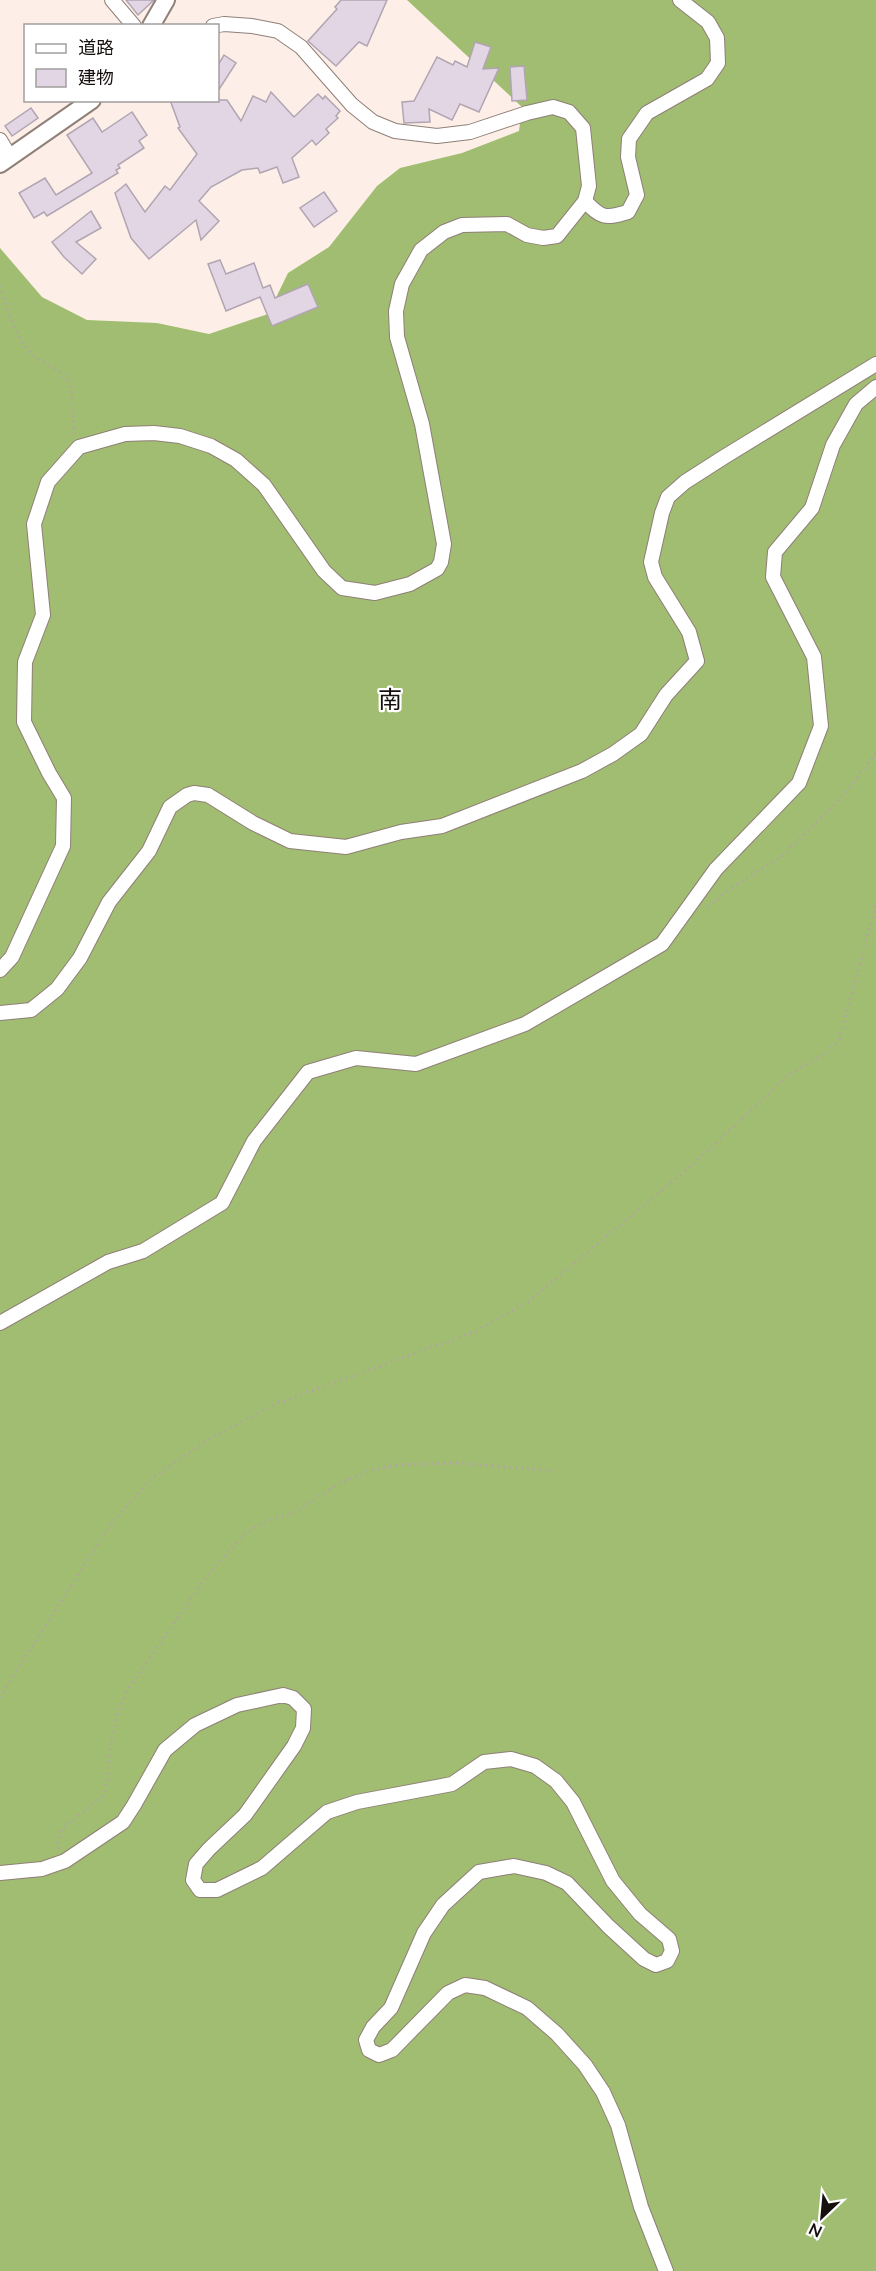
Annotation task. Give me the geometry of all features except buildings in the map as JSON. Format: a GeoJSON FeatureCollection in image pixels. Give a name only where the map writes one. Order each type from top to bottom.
{"type":"FeatureCollection","features":[{"type":"Feature","properties":{"kind":"street"},"geometry":{"type":"LineString","coordinates":[[112,0],[132,24]]}},
{"type":"Feature","properties":{"kind":"street"},"geometry":{"type":"LineString","coordinates":[[152,24],[166,0]]}},
{"type":"Feature","properties":{"kind":"street"},"geometry":{"type":"LineString","coordinates":[[585,201],[597,213],[609,218],[628,212],[637,195],[628,157],[629,138],[647,113],[707,79],[718,63],[717,38],[708,22],[680,0]]}},
{"type":"Feature","properties":{"kind":"street"},"geometry":{"type":"LineString","coordinates":[[0,970],[12,957],[63,846],[64,798],[24,722],[25,662],[43,615],[34,524],[48,482],[79,447],[125,434],[154,433],[180,436],[211,446],[236,460],[264,485],[324,571],[342,588],[375,592],[410,584],[437,569],[441,562],[444,544],[422,424],[397,338],[396,311],[402,284],[421,250],[444,232],[462,225],[507,224],[527,235],[543,238],[557,236],[585,201],[589,186],[583,128],[569,112],[553,107],[526,113],[470,132],[437,136],[395,131],[373,122],[352,105],[301,47],[278,31],[252,26],[219,25]]}},
{"type":"Feature","properties":{"kind":"street"},"geometry":{"type":"LineString","coordinates":[[0,140],[5,161],[89,102]]}},
{"type":"Feature","properties":{"kind":"street"},"geometry":{"type":"LineString","coordinates":[[0,1012],[31,1010],[57,989],[80,958],[109,902],[149,851],[170,807],[187,795],[194,793],[208,795],[252,823],[290,840],[346,847],[401,832],[442,826],[582,771],[613,754],[641,734],[666,695],[697,661],[689,632],[655,578],[651,562],[668,497],[685,482],[724,457],[876,364]]}},
{"type":"Feature","properties":{"kind":"street"},"geometry":{"type":"LineString","coordinates":[[0,1323],[108,1262],[143,1251],[222,1203],[254,1141],[308,1072],[356,1058],[416,1064],[525,1024],[663,945],[716,868],[799,783],[821,726],[814,657],[773,577],[775,552],[812,508],[833,445],[856,404],[876,387]]}},
{"type":"Feature","properties":{"kind":"street"},"geometry":{"type":"LineString","coordinates":[[0,1873],[42,1869],[65,1861],[123,1822],[165,1750],[195,1725],[237,1705],[283,1695],[293,1698],[304,1709],[303,1728],[294,1746],[244,1815],[208,1849],[196,1864],[193,1880],[200,1890],[217,1890],[262,1868],[327,1812],[357,1802],[452,1784],[484,1762],[511,1759],[535,1766],[556,1780],[573,1802],[613,1881],[640,1914],[669,1938],[672,1950],[668,1961],[657,1965],[644,1959],[608,1926],[567,1883],[546,1873],[514,1866],[479,1872],[443,1905],[424,1933],[391,2008],[373,2027],[366,2040],[369,2050],[379,2055],[392,2050],[448,1993],[465,1985],[485,1988],[527,2008],[557,2034],[585,2065],[603,2092],[618,2125],[641,2207],[666,2271]]}},
{"type":"Feature","properties":{"kind":"path"},"geometry":{"type":"LineString","coordinates":[[0,286],[19,336],[34,356],[55,369],[67,380],[72,398],[73,426],[79,447]]}},
{"type":"Feature","properties":{"kind":"path"},"geometry":{"type":"LineString","coordinates":[[707,908],[734,886],[782,855],[841,798],[876,753]]}},
{"type":"Feature","properties":{"kind":"path"},"geometry":{"type":"LineString","coordinates":[[0,1698],[93,1551],[115,1520],[152,1478],[212,1437],[278,1403],[474,1332],[529,1301],[697,1161],[788,1075],[827,1052],[839,1041],[854,993],[876,904]]}},
{"type":"Feature","properties":{"kind":"path"},"geometry":{"type":"LineString","coordinates":[[65,1861],[57,1843],[62,1829],[103,1796],[112,1736],[127,1691],[207,1575],[246,1533],[263,1523],[296,1511],[340,1483],[372,1470],[396,1465],[456,1463],[555,1471]]}},
{"type":"Feature","properties":{"kind":"green space"},"geometry":{"type":"Polygon","coordinates":[[[407,0],[876,0],[876,2271],[0,2271],[0,248],[42,297],[87,320],[157,323],[209,334],[268,314],[288,273],[329,247],[377,186],[400,168],[462,153],[519,131],[522,107],[407,0]]]}},
{"type":"Feature","properties":{"kind":"district","name":"南"},"geometry":{"type":"Point","coordinates":[390,698]}}]}
